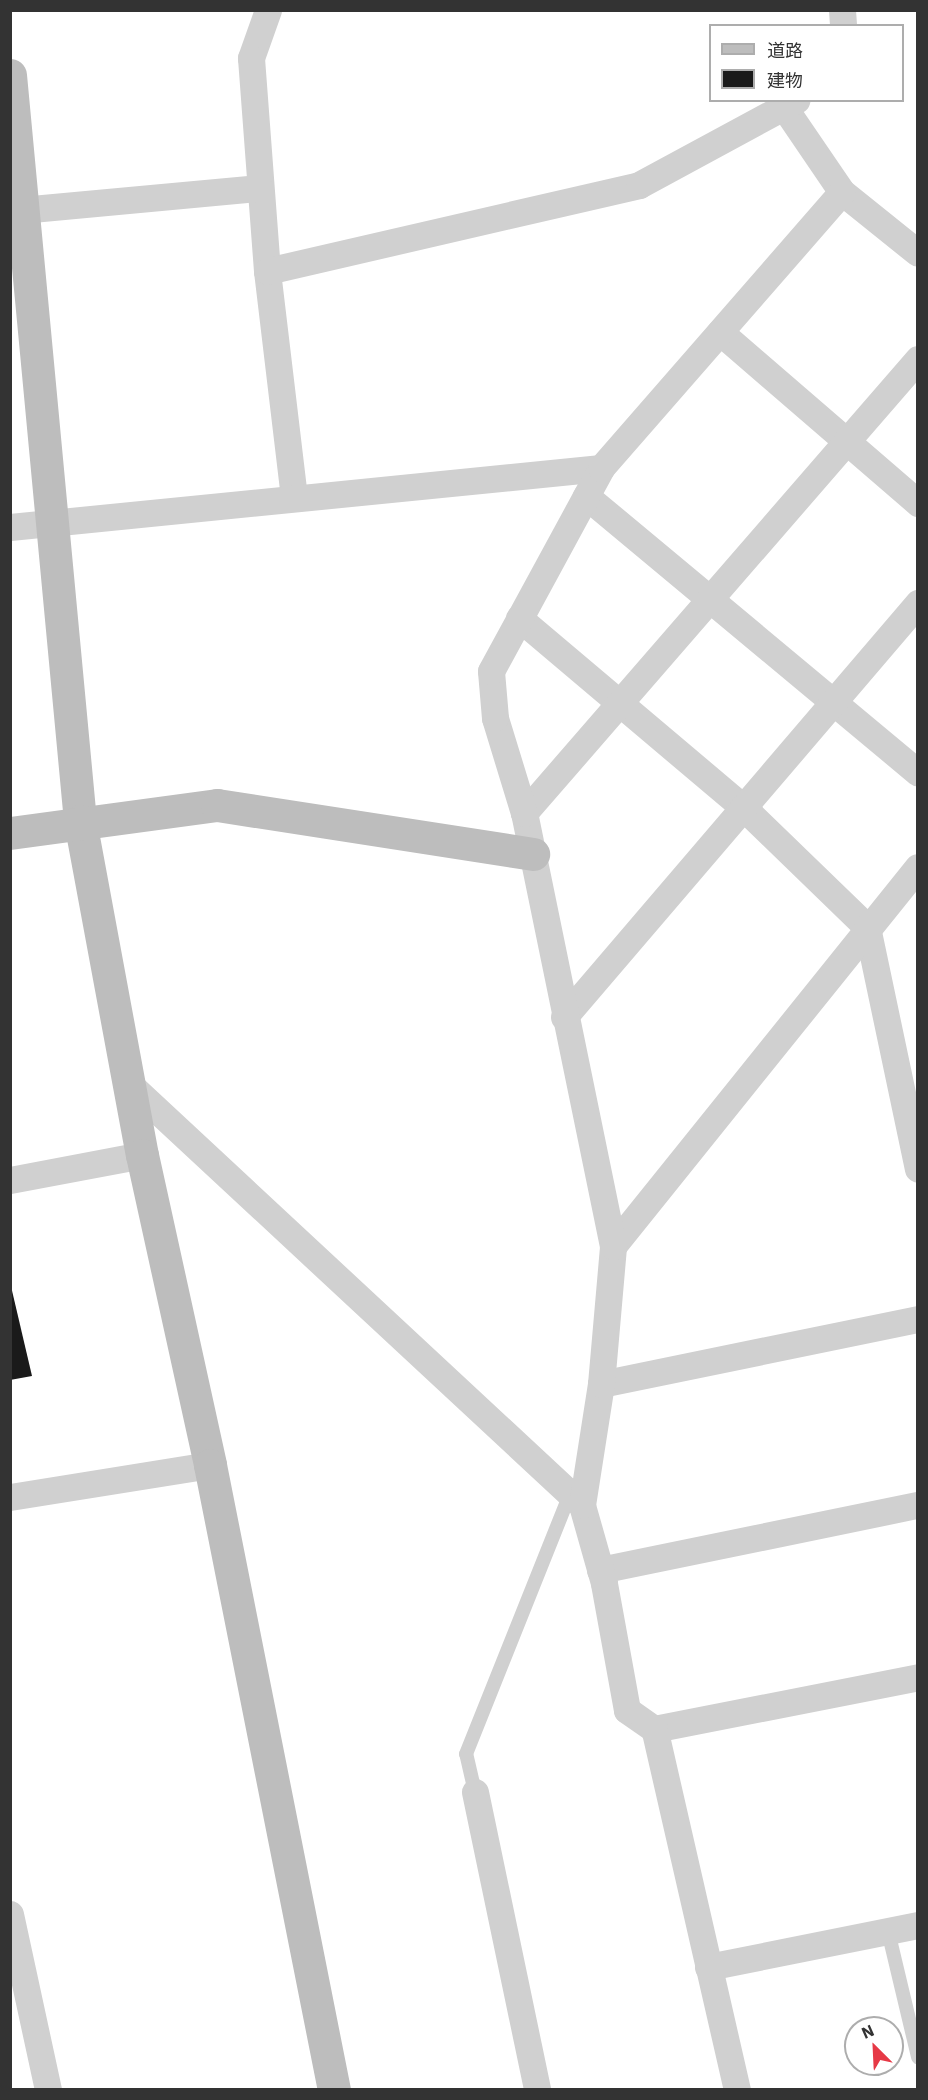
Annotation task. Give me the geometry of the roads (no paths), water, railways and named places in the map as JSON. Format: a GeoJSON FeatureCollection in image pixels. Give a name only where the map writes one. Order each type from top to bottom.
{"type":"FeatureCollection","features":[{"type":"Feature","properties":{"kind":"street"},"geometry":{"type":"LineString","coordinates":[[268,10],[251,58],[267,271],[294,496]]}},
{"type":"Feature","properties":{"kind":"street"},"geometry":{"type":"LineString","coordinates":[[10,75],[17,211],[51,521],[80,821],[142,1155],[210,1465],[334,2090]]}},
{"type":"Feature","properties":{"kind":"street"},"geometry":{"type":"LineString","coordinates":[[267,271],[639,185],[791,105],[842,192],[918,253]]}},
{"type":"Feature","properties":{"kind":"street"},"geometry":{"type":"LineString","coordinates":[[17,211],[260,188]]}},
{"type":"Feature","properties":{"kind":"street"},"geometry":{"type":"LineString","coordinates":[[576,1500],[601,1384],[613,1246],[564,1017],[524,813],[495,718],[491,671],[601,468],[842,192]]}},
{"type":"Feature","properties":{"kind":"street"},"geometry":{"type":"LineString","coordinates":[[720,332],[918,502]]}},
{"type":"Feature","properties":{"kind":"street"},"geometry":{"type":"LineString","coordinates":[[524,813],[707,598],[918,359]]}},
{"type":"Feature","properties":{"kind":"street"},"geometry":{"type":"LineString","coordinates":[[10,527],[294,496],[601,468]]}},
{"type":"Feature","properties":{"kind":"street"},"geometry":{"type":"LineString","coordinates":[[586,496],[918,774]]}},
{"type":"Feature","properties":{"kind":"street"},"geometry":{"type":"LineString","coordinates":[[564,1017],[918,603]]}},
{"type":"Feature","properties":{"kind":"street"},"geometry":{"type":"LineString","coordinates":[[519,618],[744,808],[867,927],[918,1169]]}},
{"type":"Feature","properties":{"kind":"street"},"geometry":{"type":"LineString","coordinates":[[10,833],[80,821],[217,805],[533,854]]}},
{"type":"Feature","properties":{"kind":"street"},"geometry":{"type":"LineString","coordinates":[[613,1246],[867,927],[918,867]]}},
{"type":"Feature","properties":{"kind":"street"},"geometry":{"type":"LineString","coordinates":[[128,1083],[576,1500],[600,1570],[627,1710],[654,1729],[736,2090]]}},
{"type":"Feature","properties":{"kind":"street"},"geometry":{"type":"LineString","coordinates":[[10,1180],[142,1155]]}},
{"type":"Feature","properties":{"kind":"street"},"geometry":{"type":"LineString","coordinates":[[601,1384],[918,1319]]}},
{"type":"Feature","properties":{"kind":"street"},"geometry":{"type":"LineString","coordinates":[[10,1497],[210,1465]]}},
{"type":"Feature","properties":{"kind":"street"},"geometry":{"type":"LineString","coordinates":[[600,1570],[918,1505]]}},
{"type":"Feature","properties":{"kind":"street"},"geometry":{"type":"LineString","coordinates":[[654,1729],[918,1677]]}},
{"type":"Feature","properties":{"kind":"street"},"geometry":{"type":"LineString","coordinates":[[475,1792],[537,2090]]}},
{"type":"Feature","properties":{"kind":"street"},"geometry":{"type":"LineString","coordinates":[[10,1914],[48,2090]]}},
{"type":"Feature","properties":{"kind":"street"},"geometry":{"type":"LineString","coordinates":[[708,1967],[918,1925]]}},
{"type":"Feature","properties":{"kind":"lane"},"geometry":{"type":"LineString","coordinates":[[475,1792],[466,1754],[576,1500]]}},
{"type":"Feature","properties":{"kind":"lane"},"geometry":{"type":"LineString","coordinates":[[888,1931],[918,2057]]}}]}
